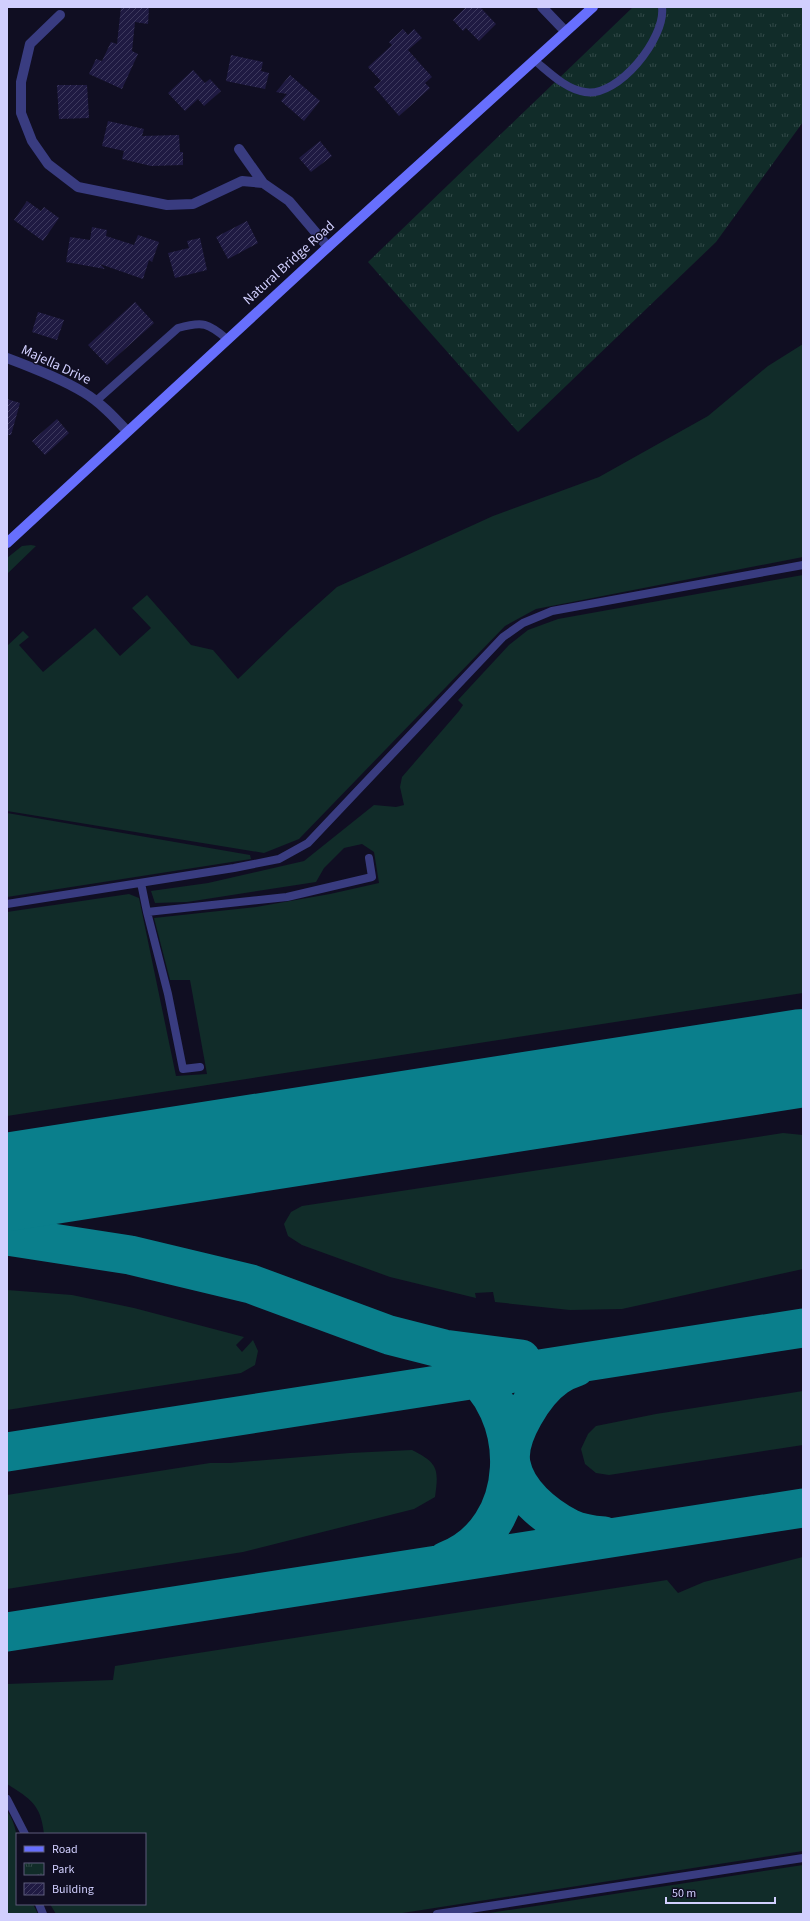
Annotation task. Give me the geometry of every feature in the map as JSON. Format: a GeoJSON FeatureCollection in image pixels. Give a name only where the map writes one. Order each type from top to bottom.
{"type":"FeatureCollection","features":[{"type":"Feature","properties":{"kind":"main road","name":"Natural Bridge Road"},"geometry":{"type":"LineString","coordinates":[[8,541],[227,339],[593,7]]}},
{"type":"Feature","properties":{"kind":"street"},"geometry":{"type":"LineString","coordinates":[[542,7],[565,31]]}},
{"type":"Feature","properties":{"kind":"street"},"geometry":{"type":"LineString","coordinates":[[60,15],[30,44],[21,82],[22,113],[32,141],[48,164],[78,186],[168,205],[193,204],[242,181],[263,183]]}},
{"type":"Feature","properties":{"kind":"street"},"geometry":{"type":"LineString","coordinates":[[239,149],[263,183],[289,201],[328,247]]}},
{"type":"Feature","properties":{"kind":"street","name":"Majella Drive"},"geometry":{"type":"LineString","coordinates":[[7,358],[83,392],[96,401],[127,431]]}},
{"type":"Feature","properties":{"kind":"lane"},"geometry":{"type":"LineString","coordinates":[[534,60],[567,85],[584,92],[596,93],[610,87],[640,61],[654,42],[660,29],[663,14],[662,7]]}},
{"type":"Feature","properties":{"kind":"lane"},"geometry":{"type":"LineString","coordinates":[[96,401],[178,328],[193,324],[211,326],[227,339]]}},
{"type":"Feature","properties":{"kind":"lane"},"geometry":{"type":"LineString","coordinates":[[7,904],[279,859],[308,843],[503,637],[523,623],[552,611],[803,565]]}},
{"type":"Feature","properties":{"kind":"lane"},"geometry":{"type":"LineString","coordinates":[[148,912],[287,897],[372,877],[368,858]]}},
{"type":"Feature","properties":{"kind":"lane"},"geometry":{"type":"LineString","coordinates":[[141,883],[168,994],[183,1068],[200,1066]]}},
{"type":"Feature","properties":{"kind":"lane"},"geometry":{"type":"LineString","coordinates":[[7,1799],[24,1833]]}},
{"type":"Feature","properties":{"kind":"lane"},"geometry":{"type":"LineString","coordinates":[[437,1914],[803,1858]]}},
{"type":"Feature","properties":{"kind":"green space"},"geometry":{"type":"Polygon","coordinates":[[[633,7],[803,7],[803,122],[716,242],[518,432],[368,262],[633,7]]]}},
{"type":"Feature","properties":{"kind":"green space"},"geometry":{"type":"Polygon","coordinates":[[[803,344],[803,557],[536,609],[505,626],[299,839],[264,853],[7,811],[7,646],[23,631],[29,637],[19,645],[43,672],[95,628],[120,656],[151,628],[132,608],[147,595],[191,645],[213,650],[238,679],[290,629],[337,587],[493,516],[599,477],[708,416],[768,366],[803,344]]]}},
{"type":"Feature","properties":{"kind":"green space"},"geometry":{"type":"Polygon","coordinates":[[[22,546],[36,546],[7,574],[7,558],[22,546]]]}},
{"type":"Feature","properties":{"kind":"green space"},"geometry":{"type":"Polygon","coordinates":[[[803,575],[803,993],[7,1116],[7,912],[129,894],[139,898],[176,1076],[207,1074],[190,980],[170,980],[154,918],[256,907],[330,894],[379,883],[374,852],[362,844],[344,848],[324,868],[316,882],[187,902],[155,903],[151,891],[208,883],[304,861],[374,805],[396,807],[404,805],[400,787],[402,777],[459,711],[463,705],[458,700],[509,645],[528,630],[558,619],[803,575]]]}},
{"type":"Feature","properties":{"kind":"green space"},"geometry":{"type":"Polygon","coordinates":[[[7,813],[250,855],[251,859],[7,897],[7,813]]]}},
{"type":"Feature","properties":{"kind":"green space"},"geometry":{"type":"Polygon","coordinates":[[[783,1133],[803,1135],[803,1269],[622,1309],[570,1310],[495,1302],[493,1292],[475,1293],[476,1298],[390,1277],[302,1245],[288,1236],[284,1224],[291,1212],[302,1206],[783,1133]]]}},
{"type":"Feature","properties":{"kind":"green space"},"geometry":{"type":"Polygon","coordinates":[[[7,1290],[72,1295],[134,1308],[244,1337],[236,1345],[242,1352],[253,1340],[258,1351],[255,1365],[241,1373],[7,1410],[7,1290]]]}},
{"type":"Feature","properties":{"kind":"green space"},"geometry":{"type":"Polygon","coordinates":[[[803,1391],[803,1445],[609,1475],[596,1473],[585,1464],[581,1449],[588,1434],[596,1426],[656,1414],[803,1391]]]}},
{"type":"Feature","properties":{"kind":"green space"},"geometry":{"type":"Polygon","coordinates":[[[412,1450],[432,1463],[435,1468],[437,1480],[435,1497],[414,1509],[243,1552],[7,1589],[7,1495],[210,1463],[230,1463],[350,1453],[412,1450]]]}},
{"type":"Feature","properties":{"kind":"green space"},"geometry":{"type":"Polygon","coordinates":[[[803,1557],[803,1851],[396,1914],[56,1914],[51,1905],[146,1905],[146,1833],[44,1833],[43,1824],[37,1809],[22,1794],[7,1784],[7,1684],[113,1680],[115,1666],[667,1580],[678,1593],[704,1582],[803,1557]]]}},
{"type":"Feature","properties":{"kind":"green space"},"geometry":{"type":"Polygon","coordinates":[[[7,1811],[16,1833],[16,1905],[34,1905],[38,1914],[7,1914],[7,1811]]]}},
{"type":"Feature","properties":{"kind":"green space"},"geometry":{"type":"Polygon","coordinates":[[[803,1865],[803,1914],[483,1914],[803,1865]]]}},
{"type":"Feature","properties":{"kind":"building"},"geometry":{"type":"Polygon","coordinates":[[[121,7],[149,7],[148,24],[135,22],[132,51],[138,54],[122,89],[89,74],[96,59],[102,61],[111,42],[117,44],[121,7]]]}},
{"type":"Feature","properties":{"kind":"building"},"geometry":{"type":"Polygon","coordinates":[[[466,7],[480,7],[496,24],[479,41],[466,28],[463,31],[453,20],[466,7]]]}},
{"type":"Feature","properties":{"kind":"building"},"geometry":{"type":"Polygon","coordinates":[[[403,29],[408,35],[414,29],[422,38],[408,50],[432,77],[425,83],[430,88],[399,116],[374,87],[381,81],[368,67],[392,45],[389,42],[403,29]]]}},
{"type":"Feature","properties":{"kind":"building"},"geometry":{"type":"Polygon","coordinates":[[[231,55],[263,62],[261,71],[269,73],[265,89],[226,81],[231,55]]]}},
{"type":"Feature","properties":{"kind":"building"},"geometry":{"type":"Polygon","coordinates":[[[193,70],[205,83],[210,79],[221,91],[204,106],[198,99],[185,111],[168,93],[193,70]]]}},
{"type":"Feature","properties":{"kind":"building"},"geometry":{"type":"Polygon","coordinates":[[[290,75],[320,101],[304,121],[281,101],[287,94],[276,92],[290,75]]]}},
{"type":"Feature","properties":{"kind":"building"},"geometry":{"type":"Polygon","coordinates":[[[57,85],[87,85],[89,118],[59,119],[57,85]]]}},
{"type":"Feature","properties":{"kind":"building"},"geometry":{"type":"Polygon","coordinates":[[[108,121],[144,129],[142,136],[179,135],[180,152],[183,152],[183,165],[151,166],[122,159],[124,151],[102,146],[108,121]]]}},
{"type":"Feature","properties":{"kind":"building"},"geometry":{"type":"Polygon","coordinates":[[[320,141],[332,156],[311,172],[299,158],[320,141]]]}},
{"type":"Feature","properties":{"kind":"building"},"geometry":{"type":"Polygon","coordinates":[[[27,201],[41,211],[44,207],[59,218],[43,241],[14,220],[27,201]]]}},
{"type":"Feature","properties":{"kind":"building"},"geometry":{"type":"Polygon","coordinates":[[[247,221],[258,243],[228,259],[216,237],[247,221]]]}},
{"type":"Feature","properties":{"kind":"building"},"geometry":{"type":"Polygon","coordinates":[[[92,227],[107,230],[106,236],[134,245],[138,235],[159,242],[152,262],[149,260],[143,279],[100,264],[105,269],[66,262],[70,237],[90,240],[92,227]]]}},
{"type":"Feature","properties":{"kind":"building"},"geometry":{"type":"Polygon","coordinates":[[[200,238],[207,270],[175,278],[168,253],[189,248],[187,241],[200,238]]]}},
{"type":"Feature","properties":{"kind":"building"},"geometry":{"type":"Polygon","coordinates":[[[135,302],[154,323],[107,365],[88,345],[135,302]]]}},
{"type":"Feature","properties":{"kind":"building"},"geometry":{"type":"Polygon","coordinates":[[[38,312],[64,320],[57,340],[32,332],[38,312]]]}},
{"type":"Feature","properties":{"kind":"building"},"geometry":{"type":"Polygon","coordinates":[[[7,399],[20,403],[11,435],[7,435],[7,399]]]}},
{"type":"Feature","properties":{"kind":"building"},"geometry":{"type":"Polygon","coordinates":[[[57,419],[69,433],[45,455],[32,441],[57,419]]]}},
{"type":"Feature","properties":{"kind":"taxiway"},"geometry":{"type":"LineString","coordinates":[[778,1062],[803,1064]]}},
{"type":"Feature","properties":{"kind":"taxiway"},"geometry":{"type":"LineString","coordinates":[[7,1236],[130,1255],[251,1284],[389,1335],[444,1349],[521,1359]]}},
{"type":"Feature","properties":{"kind":"taxiway"},"geometry":{"type":"LineString","coordinates":[[7,1452],[803,1328]]}},
{"type":"Feature","properties":{"kind":"taxiway"},"geometry":{"type":"LineString","coordinates":[[446,1561],[473,1546],[492,1524],[504,1497],[509,1468],[507,1439],[499,1410],[483,1385],[461,1365]]}},
{"type":"Feature","properties":{"kind":"taxiway"},"geometry":{"type":"LineString","coordinates":[[576,1367],[557,1376],[531,1403],[513,1441],[511,1464],[514,1474],[525,1493],[532,1502],[550,1516],[573,1530],[586,1534],[604,1536]]}},
{"type":"Feature","properties":{"kind":"taxiway"},"geometry":{"type":"LineString","coordinates":[[7,1632],[803,1508]]}},
{"type":"Feature","properties":{"kind":"runway"},"geometry":{"type":"LineString","coordinates":[[7,1182],[803,1058]]}}]}
